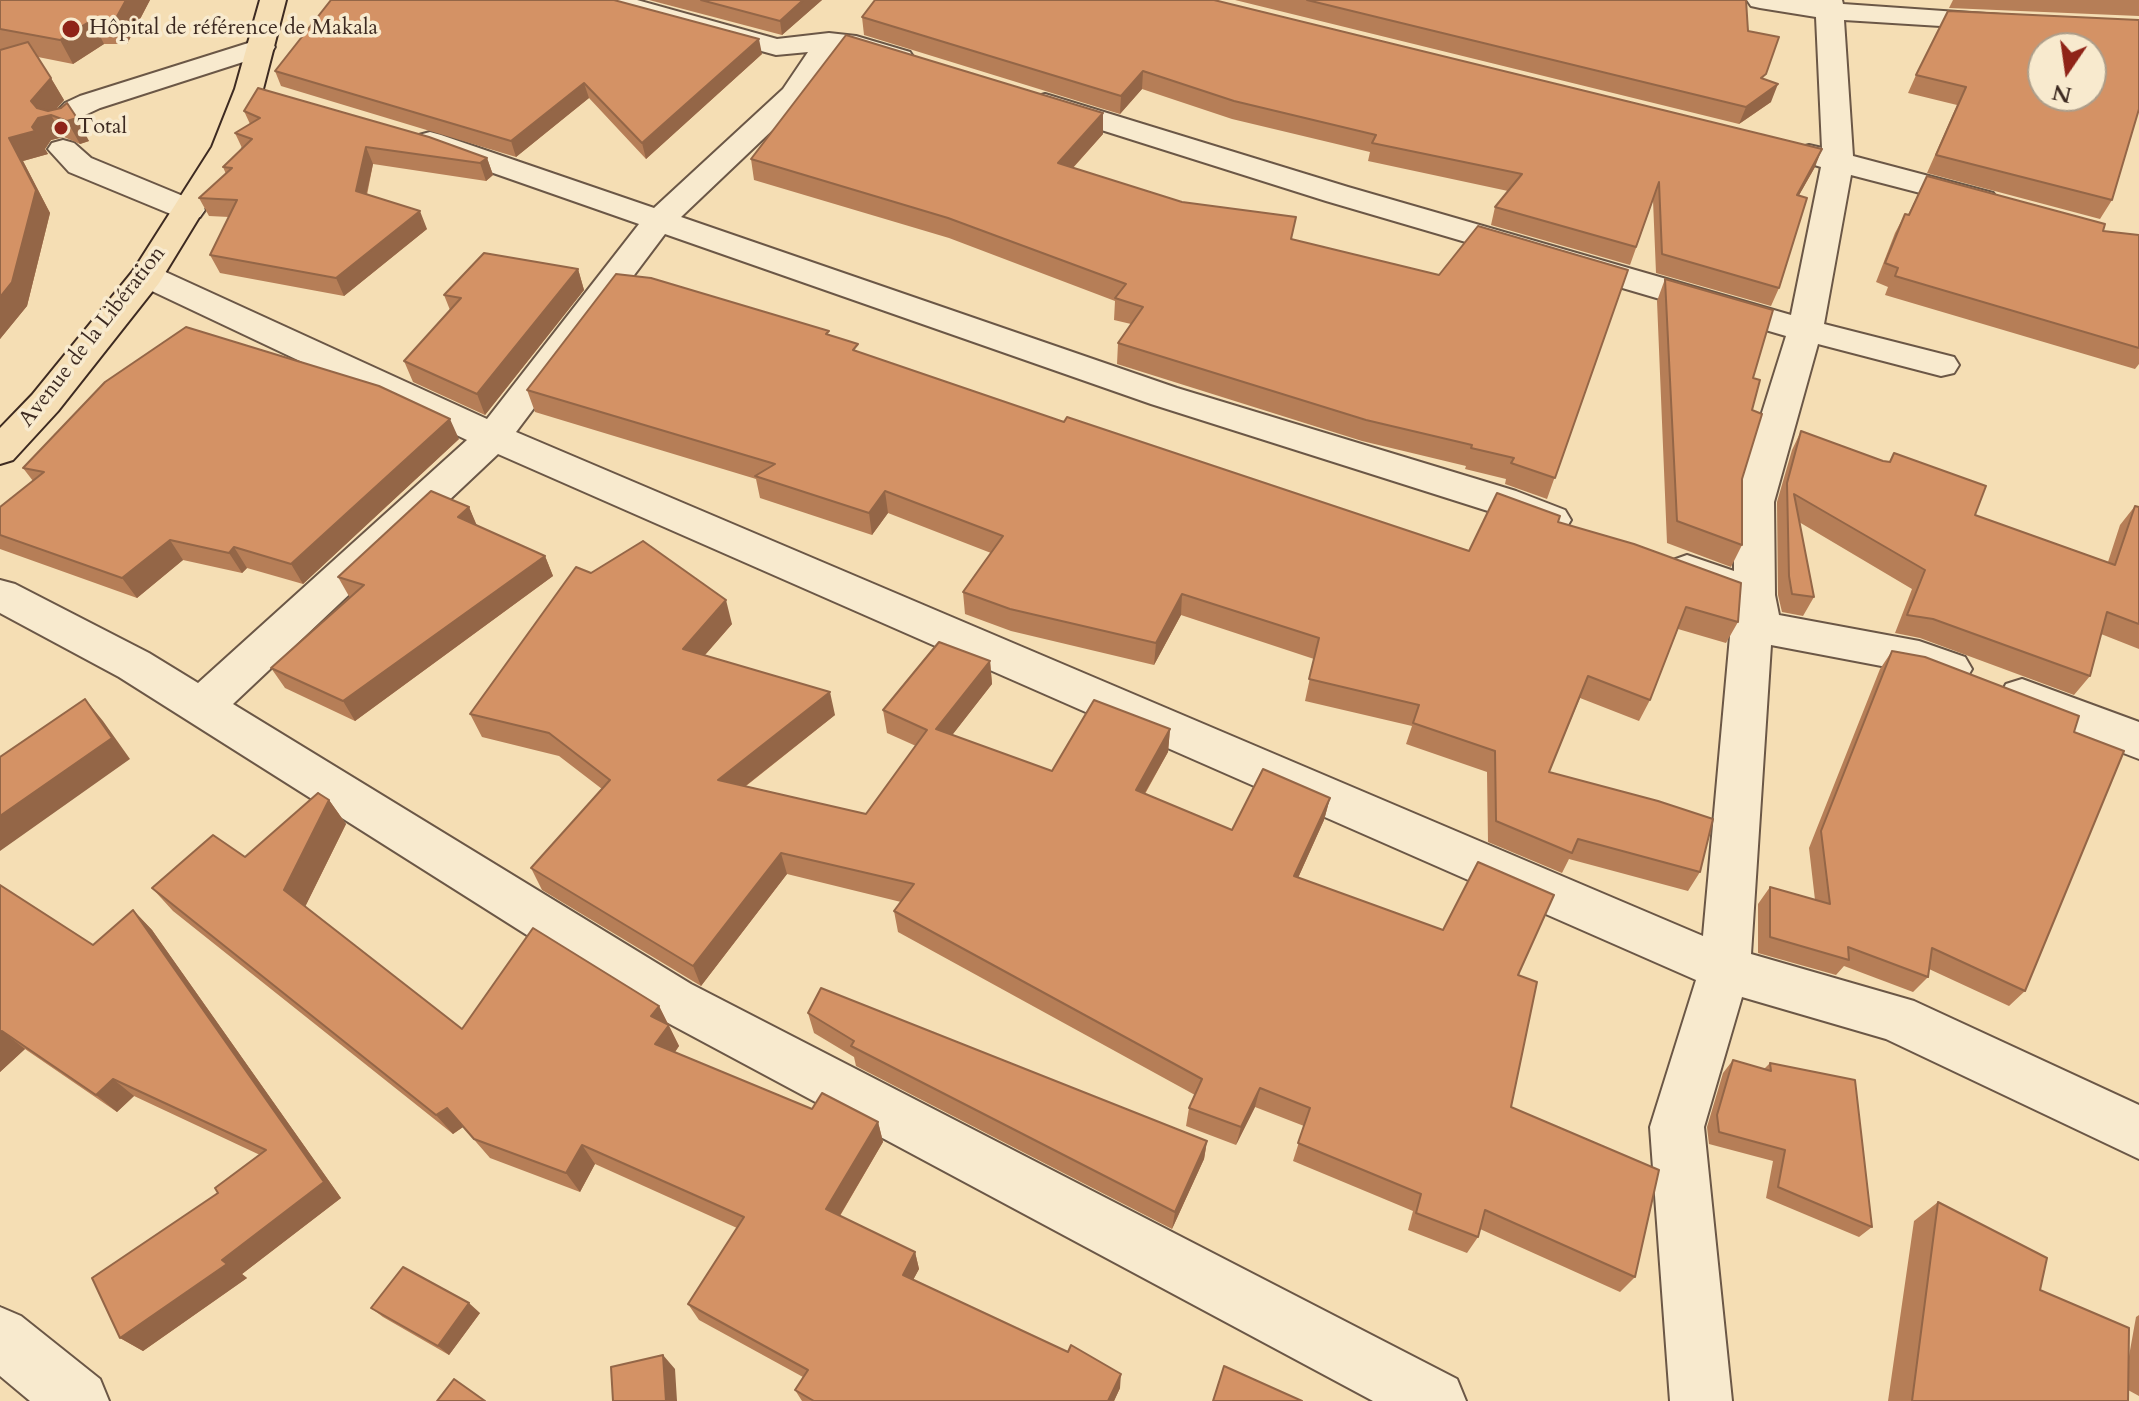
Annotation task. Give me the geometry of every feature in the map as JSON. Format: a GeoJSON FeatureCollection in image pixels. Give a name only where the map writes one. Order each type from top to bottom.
{"type":"FeatureCollection","features":[{"type":"Feature","properties":{"kind":"highway","name":"Avenue de la Libération"},"geometry":{"type":"LineString","coordinates":[[0,451],[45,403],[147,276],[264,93],[261,47],[273,0]]}},
{"type":"Feature","properties":{"kind":"street"},"geometry":{"type":"LineString","coordinates":[[607,0],[776,47],[829,41],[856,44],[932,68]]}},
{"type":"Feature","properties":{"kind":"street"},"geometry":{"type":"LineString","coordinates":[[1760,0],[2029,23]]}},
{"type":"Feature","properties":{"kind":"street"},"geometry":{"type":"LineString","coordinates":[[1701,1401],[1677,1127],[1725,969],[1754,595],[1754,502],[1805,330],[1838,161],[1829,6]]}},
{"type":"Feature","properties":{"kind":"street"},"geometry":{"type":"LineString","coordinates":[[201,707],[493,437],[659,220],[793,95],[829,41]]}},
{"type":"Feature","properties":{"kind":"street"},"geometry":{"type":"LineString","coordinates":[[189,210],[80,165],[62,136],[75,109],[90,102],[261,47]]}},
{"type":"Feature","properties":{"kind":"street"},"geometry":{"type":"LineString","coordinates":[[1022,96],[1337,194],[1805,330],[1941,365]]}},
{"type":"Feature","properties":{"kind":"street"},"geometry":{"type":"LineString","coordinates":[[401,133],[1164,396],[1502,501],[1576,529]]}},
{"type":"Feature","properties":{"kind":"street"},"geometry":{"type":"LineString","coordinates":[[1776,146],[2003,206]]}},
{"type":"Feature","properties":{"kind":"street"},"geometry":{"type":"LineString","coordinates":[[147,276],[493,437],[1725,969],[1896,1018],[2139,1133]]}},
{"type":"Feature","properties":{"kind":"street"},"geometry":{"type":"LineString","coordinates":[[1650,557],[1754,595]]}},
{"type":"Feature","properties":{"kind":"street"},"geometry":{"type":"LineString","coordinates":[[0,595],[134,665],[673,1000],[1435,1401]]}},
{"type":"Feature","properties":{"kind":"street"},"geometry":{"type":"LineString","coordinates":[[1754,595],[1760,627],[1919,657],[2139,741]]}},
{"type":"Feature","properties":{"kind":"street"},"geometry":{"type":"LineString","coordinates":[[0,1337],[78,1401]]}},
{"type":"Feature","properties":{"kind":"building"},"geometry":{"type":"Polygon","coordinates":[[[0,0],[126,0],[115,20],[92,20],[60,40],[0,29],[0,0]]]}},
{"type":"Feature","properties":{"kind":"building"},"geometry":{"type":"Polygon","coordinates":[[[331,0],[614,0],[759,39],[642,143],[584,83],[511,141],[275,71],[331,0]]]}},
{"type":"Feature","properties":{"kind":"building"},"geometry":{"type":"Polygon","coordinates":[[[701,0],[803,0],[780,21],[701,0]]]}},
{"type":"Feature","properties":{"kind":"building"},"geometry":{"type":"Polygon","coordinates":[[[875,0],[1214,0],[1822,149],[1797,195],[1807,198],[1779,288],[1662,254],[1659,182],[1636,247],[1495,207],[1522,174],[1372,143],[1376,135],[1234,101],[1143,71],[1121,96],[862,17],[875,0]]]}},
{"type":"Feature","properties":{"kind":"building"},"geometry":{"type":"Polygon","coordinates":[[[1307,0],[1746,0],[1748,31],[1779,37],[1766,74],[1761,78],[1778,84],[1746,107],[1307,0]]]}},
{"type":"Feature","properties":{"kind":"building"},"geometry":{"type":"Polygon","coordinates":[[[1948,11],[2139,20],[2139,109],[2112,200],[1936,155],[1966,87],[1916,75],[1948,11]]]}},
{"type":"Feature","properties":{"kind":"building"},"geometry":{"type":"Polygon","coordinates":[[[846,35],[1103,113],[1058,163],[1182,202],[1296,217],[1291,239],[1439,275],[1478,226],[1628,270],[1555,478],[1511,463],[1514,458],[1471,448],[1472,445],[1366,420],[1118,343],[1143,307],[1115,298],[1126,284],[948,218],[751,159],[846,35]]]}},
{"type":"Feature","properties":{"kind":"building"},"geometry":{"type":"Polygon","coordinates":[[[28,42],[51,78],[31,101],[37,108],[48,111],[67,103],[77,118],[67,121],[51,115],[38,118],[32,127],[35,131],[9,138],[36,190],[12,282],[0,297],[0,50],[28,42]]]}},
{"type":"Feature","properties":{"kind":"building"},"geometry":{"type":"Polygon","coordinates":[[[258,88],[429,137],[487,158],[480,163],[366,147],[356,191],[420,211],[336,278],[210,255],[237,200],[199,198],[232,168],[223,167],[252,139],[235,133],[260,118],[244,111],[258,88]]]}},
{"type":"Feature","properties":{"kind":"building"},"geometry":{"type":"Polygon","coordinates":[[[1927,176],[2105,224],[2103,231],[2139,235],[2139,348],[1895,276],[1898,268],[1885,263],[1905,214],[1909,215],[1927,176]]]}},
{"type":"Feature","properties":{"kind":"building"},"geometry":{"type":"Polygon","coordinates":[[[484,253],[578,269],[477,394],[404,361],[461,298],[444,295],[484,253]]]}},
{"type":"Feature","properties":{"kind":"building"},"geometry":{"type":"Polygon","coordinates":[[[616,274],[651,278],[829,331],[826,334],[858,344],[853,350],[1064,422],[1067,417],[1469,551],[1497,493],[1560,516],[1558,522],[1634,544],[1741,583],[1738,622],[1686,607],[1650,700],[1588,676],[1549,772],[1713,819],[1700,872],[1578,839],[1572,853],[1496,821],[1495,751],[1413,723],[1419,705],[1309,679],[1319,638],[1182,594],[1156,643],[1010,609],[963,592],[1003,536],[885,491],[869,513],[755,476],[775,464],[527,390],[616,274]]]}},
{"type":"Feature","properties":{"kind":"building"},"geometry":{"type":"Polygon","coordinates":[[[1665,279],[1773,310],[1753,378],[1760,380],[1752,410],[1762,414],[1742,479],[1742,545],[1677,521],[1665,279]]]}},
{"type":"Feature","properties":{"kind":"building"},"geometry":{"type":"Polygon","coordinates":[[[186,327],[379,386],[450,419],[291,564],[234,547],[229,553],[170,540],[122,578],[0,535],[0,507],[44,472],[23,468],[105,382],[186,327]]]}},
{"type":"Feature","properties":{"kind":"building"},"geometry":{"type":"Polygon","coordinates":[[[1801,431],[1883,461],[1890,462],[1894,453],[1986,486],[1975,515],[2115,565],[2135,506],[2139,507],[2139,624],[2107,612],[2090,676],[1933,619],[1907,615],[1925,570],[1794,494],[1814,597],[1792,594],[1787,483],[1801,431]]]}},
{"type":"Feature","properties":{"kind":"building"},"geometry":{"type":"Polygon","coordinates":[[[431,491],[469,507],[458,517],[545,556],[343,701],[271,668],[364,585],[338,577],[431,491]]]}},
{"type":"Feature","properties":{"kind":"building"},"geometry":{"type":"Polygon","coordinates":[[[643,541],[726,600],[683,649],[830,692],[718,780],[866,814],[927,730],[883,710],[939,642],[990,661],[936,729],[1052,771],[1094,700],[1170,729],[1136,790],[1232,830],[1263,769],[1330,798],[1294,876],[1443,930],[1478,862],[1554,895],[1518,975],[1537,982],[1511,1107],[1659,1170],[1635,1277],[1485,1210],[1478,1237],[1416,1213],[1421,1194],[1298,1143],[1310,1108],[1260,1088],[1241,1127],[1189,1108],[1202,1079],[894,911],[914,884],[781,853],[693,966],[531,868],[610,780],[549,733],[470,714],[576,567],[591,573],[643,541]]]}},
{"type":"Feature","properties":{"kind":"building"},"geometry":{"type":"Polygon","coordinates":[[[1892,651],[1925,657],[2079,716],[2074,732],[2124,751],[2025,991],[1932,948],[1928,977],[1848,947],[1849,960],[1770,937],[1770,887],[1830,904],[1821,831],[1892,651]]]}},
{"type":"Feature","properties":{"kind":"building"},"geometry":{"type":"Polygon","coordinates":[[[85,699],[112,738],[0,816],[0,757],[85,699]]]}},
{"type":"Feature","properties":{"kind":"building"},"geometry":{"type":"Polygon","coordinates":[[[318,793],[329,800],[284,890],[462,1029],[533,928],[659,1006],[651,1016],[669,1025],[655,1044],[812,1109],[822,1093],[878,1122],[826,1209],[915,1252],[903,1275],[1068,1352],[1071,1345],[1121,1374],[1108,1401],[814,1401],[795,1390],[808,1370],[688,1304],[744,1217],[582,1145],[566,1173],[474,1139],[447,1108],[436,1115],[152,888],[213,835],[245,857],[318,793]]]}},
{"type":"Feature","properties":{"kind":"building"},"geometry":{"type":"Polygon","coordinates":[[[0,885],[93,945],[133,910],[324,1182],[222,1260],[227,1264],[120,1338],[92,1278],[218,1193],[215,1188],[266,1150],[113,1079],[96,1095],[0,1032],[0,885]]]}},
{"type":"Feature","properties":{"kind":"building"},"geometry":{"type":"Polygon","coordinates":[[[821,988],[1207,1141],[1175,1212],[851,1046],[854,1041],[808,1013],[821,988]]]}},
{"type":"Feature","properties":{"kind":"building"},"geometry":{"type":"Polygon","coordinates":[[[1733,1060],[1771,1071],[1770,1063],[1855,1080],[1872,1227],[1778,1187],[1785,1150],[1719,1132],[1717,1115],[1733,1060]]]}},
{"type":"Feature","properties":{"kind":"building"},"geometry":{"type":"Polygon","coordinates":[[[1938,1202],[2047,1258],[2040,1290],[2129,1328],[2128,1401],[1912,1401],[1938,1202]]]}},
{"type":"Feature","properties":{"kind":"building"},"geometry":{"type":"Polygon","coordinates":[[[403,1267],[469,1303],[438,1346],[371,1308],[403,1267]]]}},
{"type":"Feature","properties":{"kind":"building"},"geometry":{"type":"Polygon","coordinates":[[[663,1355],[666,1401],[613,1401],[611,1367],[663,1355]]]}},
{"type":"Feature","properties":{"kind":"building"},"geometry":{"type":"Polygon","coordinates":[[[1224,1366],[1302,1401],[1213,1401],[1224,1366]]]}},
{"type":"Feature","properties":{"kind":"building"},"geometry":{"type":"Polygon","coordinates":[[[454,1379],[485,1401],[437,1401],[454,1379]]]}},
{"type":"Feature","properties":{"kind":"place","name":"Hôpital de référence de Makala"},"geometry":{"type":"Point","coordinates":[71,29]}},
{"type":"Feature","properties":{"kind":"place","name":"Total"},"geometry":{"type":"Point","coordinates":[61,128]}}]}
